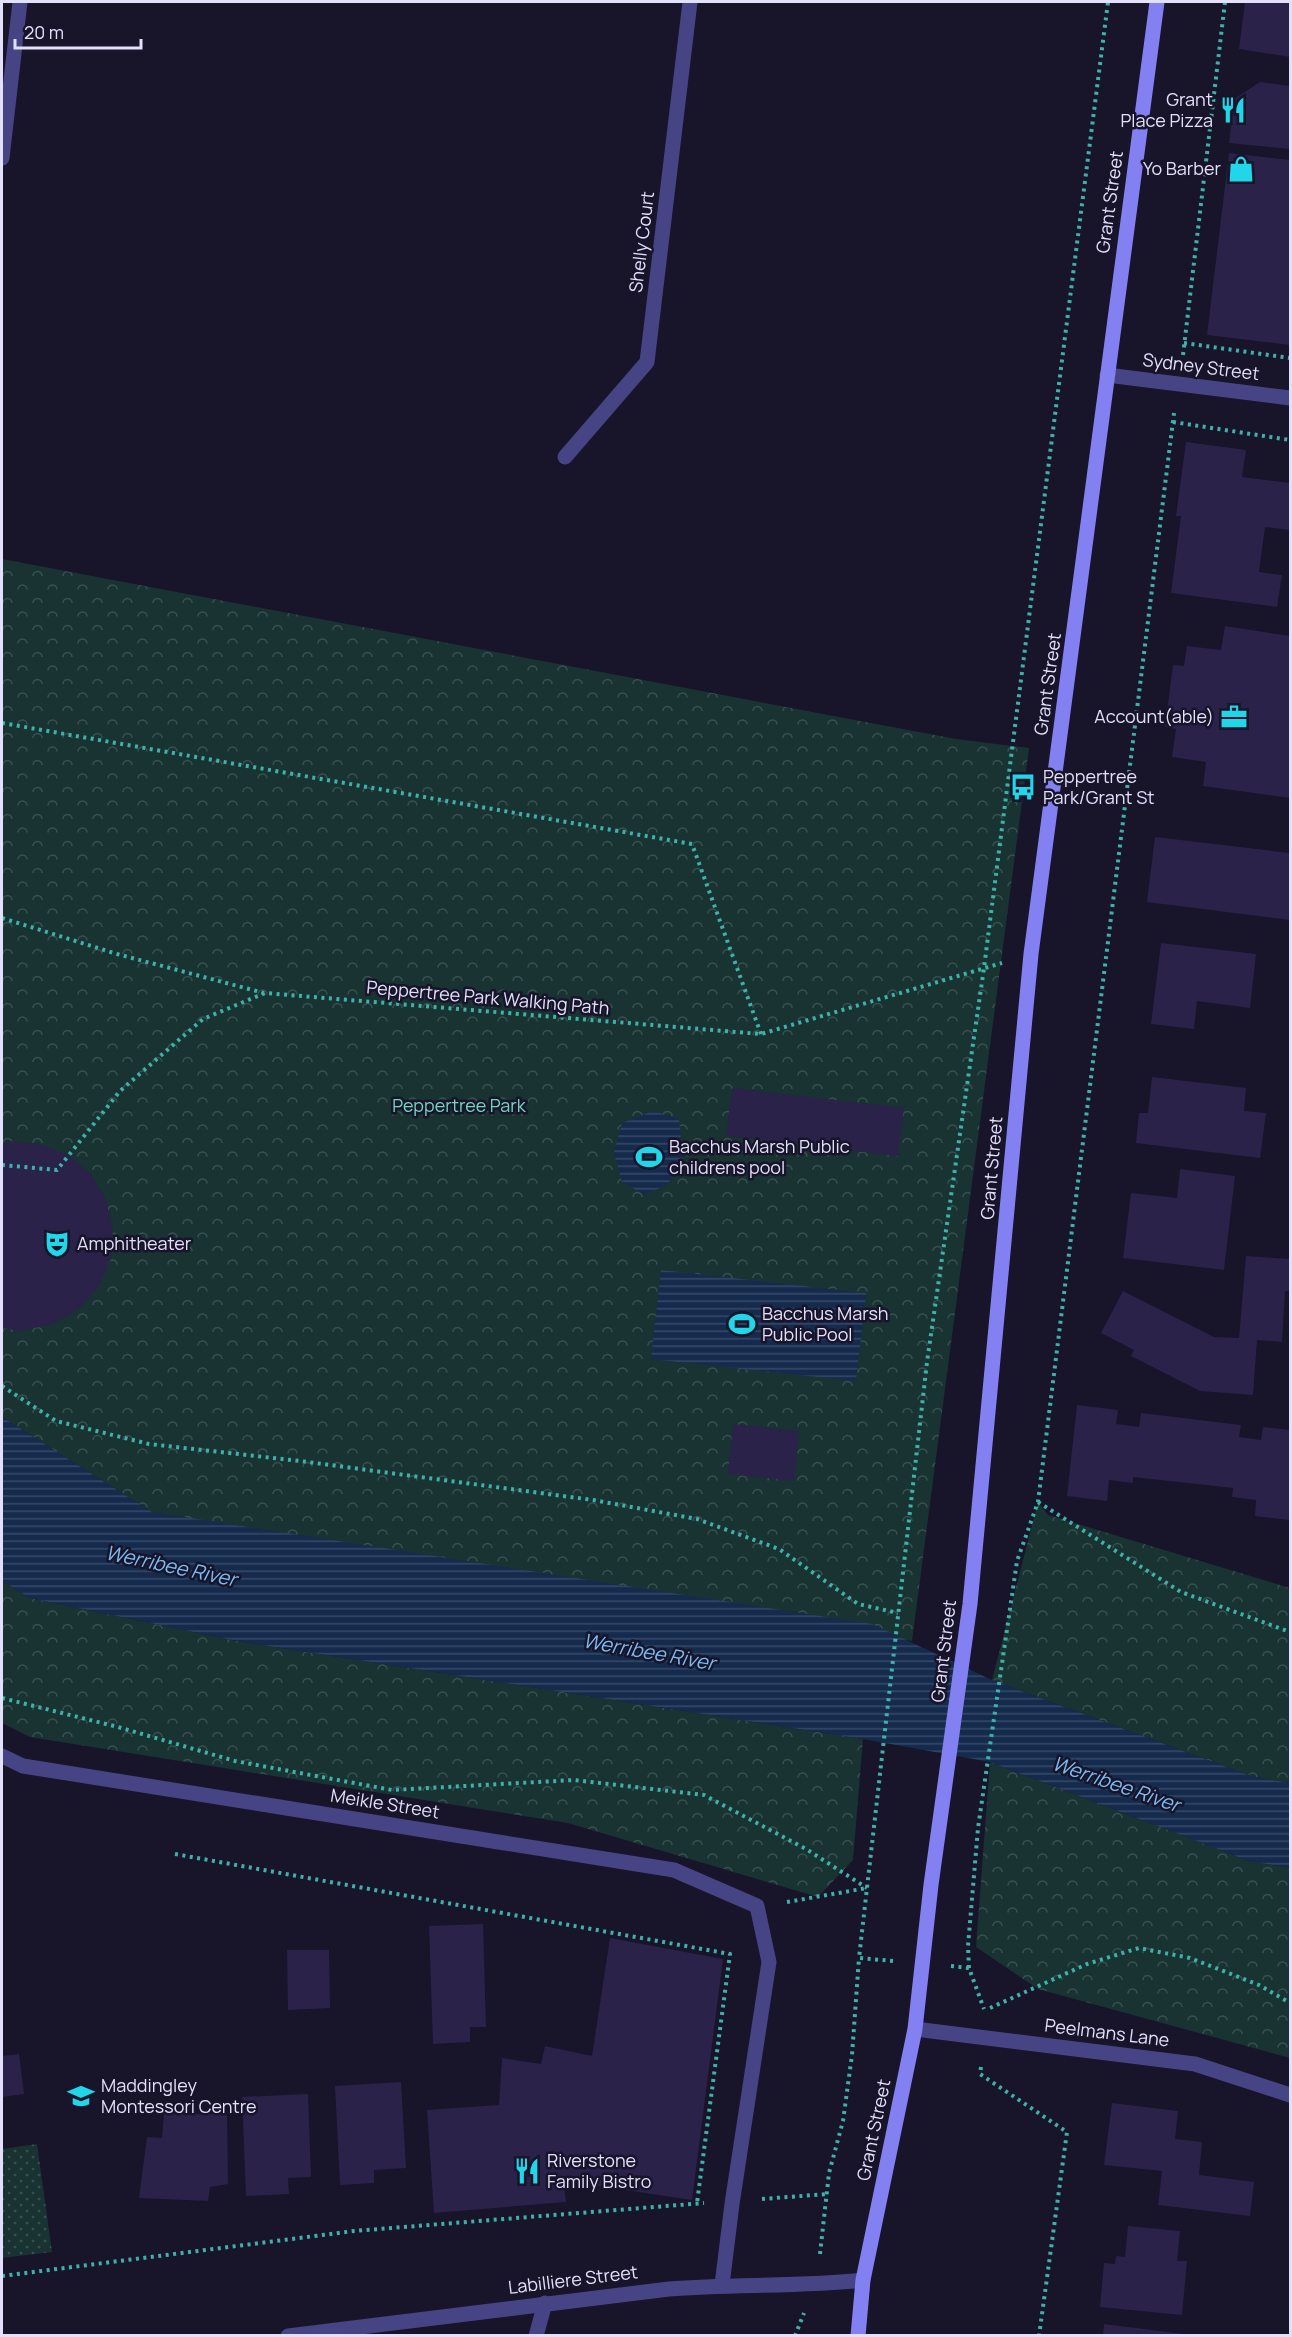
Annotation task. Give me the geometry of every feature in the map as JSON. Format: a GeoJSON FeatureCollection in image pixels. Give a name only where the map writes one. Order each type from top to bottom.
{"type":"FeatureCollection","features":[{"type":"Feature","properties":{"kind":"main road","name":"Grant Street"},"geometry":{"type":"LineString","coordinates":[[858,2336],[863,2280],[915,2030],[931,1885],[970,1604],[1031,954],[1097,469],[1107,375],[1156,2]]}},
{"type":"Feature","properties":{"kind":"street"},"geometry":{"type":"LineString","coordinates":[[2,158],[20,2]]}},
{"type":"Feature","properties":{"kind":"street","name":"Shelly Court"},"geometry":{"type":"LineString","coordinates":[[565,457],[647,362],[690,2]]}},
{"type":"Feature","properties":{"kind":"street","name":"Sydney Street"},"geometry":{"type":"LineString","coordinates":[[1107,375],[1290,398]]}},
{"type":"Feature","properties":{"kind":"street","name":"Meikle Street"},"geometry":{"type":"LineString","coordinates":[[2,1756],[23,1766],[674,1870],[757,1906]]}},
{"type":"Feature","properties":{"kind":"street"},"geometry":{"type":"LineString","coordinates":[[722,2285],[768,1962],[757,1906]]}},
{"type":"Feature","properties":{"kind":"street","name":"Peelmans Lane"},"geometry":{"type":"LineString","coordinates":[[915,2030],[1195,2064],[1290,2095]]}},
{"type":"Feature","properties":{"kind":"street","name":"Labilliere Street"},"geometry":{"type":"LineString","coordinates":[[288,2336],[545,2303],[722,2285],[815,2285],[863,2280]]}},
{"type":"Feature","properties":{"kind":"street"},"geometry":{"type":"LineString","coordinates":[[536,2336],[545,2303]]}},
{"type":"Feature","properties":{"kind":"path"},"geometry":{"type":"LineString","coordinates":[[795,2336],[815,2285],[829,2173],[843,2121],[852,2055],[859,1958],[927,1362],[984,968],[1108,2]]}},
{"type":"Feature","properties":{"kind":"path"},"geometry":{"type":"LineString","coordinates":[[1225,2],[1038,1502],[1017,1561],[978,1828],[968,1946],[969,1968],[984,2011],[1087,1964],[1139,1948],[1190,1958],[1259,1985],[1290,2003]]}},
{"type":"Feature","properties":{"kind":"path"},"geometry":{"type":"LineString","coordinates":[[1184,343],[1290,358]]}},
{"type":"Feature","properties":{"kind":"path"},"geometry":{"type":"LineString","coordinates":[[1173,422],[1290,440]]}},
{"type":"Feature","properties":{"kind":"path"},"geometry":{"type":"LineString","coordinates":[[2,723],[692,844],[761,1034]]}},
{"type":"Feature","properties":{"kind":"path"},"geometry":{"type":"LineString","coordinates":[[2,918],[117,954],[265,993]]}},
{"type":"Feature","properties":{"kind":"path","name":"Peppertree Park Walking Path"},"geometry":{"type":"LineString","coordinates":[[2,1165],[57,1170],[120,1091],[202,1019],[265,993],[761,1034],[1031,954]]}},
{"type":"Feature","properties":{"kind":"path"},"geometry":{"type":"LineString","coordinates":[[2,1386],[56,1421],[148,1444],[300,1461],[593,1500],[697,1519],[779,1549],[858,1604],[898,1615]]}},
{"type":"Feature","properties":{"kind":"path"},"geometry":{"type":"LineString","coordinates":[[1038,1502],[1181,1592],[1290,1632]]}},
{"type":"Feature","properties":{"kind":"path"},"geometry":{"type":"LineString","coordinates":[[2,1698],[118,1727],[235,1761],[392,1790],[574,1780],[704,1795],[806,1849],[867,1888]]}},
{"type":"Feature","properties":{"kind":"path"},"geometry":{"type":"LineString","coordinates":[[175,1854],[729,1954],[697,2203]]}},
{"type":"Feature","properties":{"kind":"path"},"geometry":{"type":"LineString","coordinates":[[757,1906],[867,1888]]}},
{"type":"Feature","properties":{"kind":"path"},"geometry":{"type":"LineString","coordinates":[[859,1958],[969,1968]]}},
{"type":"Feature","properties":{"kind":"path"},"geometry":{"type":"LineString","coordinates":[[985,2038],[980,2074],[1066,2132],[1039,2336]]}},
{"type":"Feature","properties":{"kind":"path"},"geometry":{"type":"LineString","coordinates":[[2,2276],[354,2231],[697,2203],[732,2204],[776,2197],[827,2193]]}},
{"type":"Feature","properties":{"kind":"green space","name":"Peppertree Park"},"geometry":{"type":"Polygon","coordinates":[[[2,559],[956,739],[1029,748],[912,1641],[152,1512],[2,1417],[2,559]]]}},
{"type":"Feature","properties":{"kind":"green space"},"geometry":{"type":"Polygon","coordinates":[[[1038,1502],[1048,1515],[1290,1588],[1290,1783],[1251,1776],[992,1680],[1038,1502]]]}},
{"type":"Feature","properties":{"kind":"green space"},"geometry":{"type":"Polygon","coordinates":[[[2,1581],[30,1598],[237,1641],[863,1739],[853,1860],[818,1897],[568,1823],[30,1737],[2,1723],[2,1581]]]}},
{"type":"Feature","properties":{"kind":"green space"},"geometry":{"type":"Polygon","coordinates":[[[990,1762],[1249,1861],[1290,1868],[1290,2058],[1038,1989],[976,1947],[990,1762]]]}},
{"type":"Feature","properties":{"kind":"green space"},"geometry":{"type":"Polygon","coordinates":[[[37,2144],[52,2252],[2,2258],[2,2149],[37,2144]]]}},
{"type":"Feature","properties":{"kind":"water","name":"Bacchus Marsh Public childrens pool"},"geometry":{"type":"Polygon","coordinates":[[[653,1111],[679,1119],[683,1160],[668,1184],[645,1195],[622,1182],[614,1153],[622,1123],[653,1111]]]}},
{"type":"Feature","properties":{"kind":"water"},"geometry":{"type":"Polygon","coordinates":[[[661,1270],[866,1293],[856,1381],[651,1359],[661,1270]]]}},
{"type":"Feature","properties":{"kind":"water","name":"Werribee River"},"geometry":{"type":"Polygon","coordinates":[[[2,1417],[152,1512],[872,1624],[992,1680],[1251,1776],[1290,1783],[1290,1868],[1249,1861],[990,1762],[863,1739],[237,1641],[30,1598],[2,1581],[2,1417]]]}},
{"type":"Feature","properties":{"kind":"building"},"geometry":{"type":"Polygon","coordinates":[[[1245,2],[1290,2],[1290,57],[1239,49],[1245,2]]]}},
{"type":"Feature","properties":{"kind":"building"},"geometry":{"type":"Polygon","coordinates":[[[1260,82],[1290,86],[1290,149],[1229,143],[1234,99],[1260,82]]]}},
{"type":"Feature","properties":{"kind":"building"},"geometry":{"type":"Polygon","coordinates":[[[1229,153],[1290,160],[1290,345],[1207,335],[1229,153]]]}},
{"type":"Feature","properties":{"kind":"building"},"geometry":{"type":"Polygon","coordinates":[[[1186,442],[1246,450],[1242,477],[1290,483],[1290,530],[1265,527],[1259,572],[1282,575],[1277,607],[1171,593],[1181,516],[1176,516],[1186,442]]]}},
{"type":"Feature","properties":{"kind":"building"},"geometry":{"type":"Polygon","coordinates":[[[1225,626],[1290,636],[1290,798],[1203,786],[1206,762],[1172,757],[1176,729],[1165,727],[1173,665],[1184,666],[1187,646],[1221,650],[1225,626]]]}},
{"type":"Feature","properties":{"kind":"building"},"geometry":{"type":"Polygon","coordinates":[[[1155,837],[1290,853],[1290,920],[1147,902],[1155,837]]]}},
{"type":"Feature","properties":{"kind":"building"},"geometry":{"type":"Polygon","coordinates":[[[1161,943],[1256,954],[1250,1008],[1197,1001],[1194,1029],[1151,1024],[1161,943]]]}},
{"type":"Feature","properties":{"kind":"building"},"geometry":{"type":"Polygon","coordinates":[[[1152,1077],[1246,1088],[1244,1111],[1266,1113],[1260,1158],[1136,1143],[1139,1113],[1148,1113],[1152,1077]]]}},
{"type":"Feature","properties":{"kind":"building"},"geometry":{"type":"Polygon","coordinates":[[[732,1088],[904,1108],[898,1156],[726,1136],[732,1088]]]}},
{"type":"Feature","properties":{"kind":"building","name":"Amphitheater"},"geometry":{"type":"Polygon","coordinates":[[[9,1141],[39,1144],[68,1155],[91,1174],[106,1200],[113,1229],[111,1259],[98,1287],[78,1310],[52,1324],[22,1331],[2,1328],[2,1144],[9,1141]]]}},
{"type":"Feature","properties":{"kind":"building"},"geometry":{"type":"Polygon","coordinates":[[[1180,1169],[1235,1176],[1224,1270],[1123,1258],[1131,1193],[1177,1198],[1180,1169]]]}},
{"type":"Feature","properties":{"kind":"building"},"geometry":{"type":"Polygon","coordinates":[[[1246,1256],[1290,1259],[1290,1291],[1285,1291],[1282,1342],[1257,1340],[1253,1395],[1200,1391],[1131,1356],[1134,1350],[1101,1333],[1123,1291],[1214,1337],[1239,1338],[1246,1256]]]}},
{"type":"Feature","properties":{"kind":"building"},"geometry":{"type":"Polygon","coordinates":[[[1077,1405],[1118,1410],[1116,1424],[1139,1427],[1141,1413],[1241,1425],[1239,1437],[1261,1440],[1263,1427],[1290,1430],[1290,1520],[1255,1516],[1256,1500],[1232,1497],[1233,1488],[1133,1477],[1133,1483],[1109,1480],[1107,1501],[1067,1496],[1077,1405]]]}},
{"type":"Feature","properties":{"kind":"building"},"geometry":{"type":"Polygon","coordinates":[[[733,1424],[799,1431],[794,1481],[728,1474],[733,1424]]]}},
{"type":"Feature","properties":{"kind":"building"},"geometry":{"type":"Polygon","coordinates":[[[483,1924],[486,2027],[470,2027],[470,2042],[433,2044],[429,1926],[483,1924]]]}},
{"type":"Feature","properties":{"kind":"building"},"geometry":{"type":"Polygon","coordinates":[[[610,1938],[723,1959],[692,2200],[585,2184],[564,2185],[566,2202],[434,2213],[427,2110],[499,2105],[502,2058],[541,2064],[545,2046],[592,2056],[610,1938]]]}},
{"type":"Feature","properties":{"kind":"building"},"geometry":{"type":"Polygon","coordinates":[[[287,1950],[329,1950],[330,2008],[288,2010],[287,1950]]]}},
{"type":"Feature","properties":{"kind":"building"},"geometry":{"type":"Polygon","coordinates":[[[19,2054],[24,2094],[2,2097],[2,2056],[19,2054]]]}},
{"type":"Feature","properties":{"kind":"building"},"geometry":{"type":"Polygon","coordinates":[[[401,2082],[406,2168],[374,2170],[374,2183],[340,2185],[335,2086],[401,2082]]]}},
{"type":"Feature","properties":{"kind":"building"},"geometry":{"type":"Polygon","coordinates":[[[308,2094],[311,2177],[288,2178],[289,2194],[246,2196],[242,2097],[308,2094]]]}},
{"type":"Feature","properties":{"kind":"building"},"geometry":{"type":"Polygon","coordinates":[[[1112,2103],[1178,2111],[1175,2139],[1202,2142],[1199,2175],[1254,2182],[1250,2216],[1158,2205],[1162,2171],[1104,2165],[1112,2103]]]}},
{"type":"Feature","properties":{"kind":"building"},"geometry":{"type":"Polygon","coordinates":[[[164,2114],[227,2114],[228,2184],[210,2187],[208,2201],[139,2198],[147,2137],[162,2138],[164,2114]]]}},
{"type":"Feature","properties":{"kind":"building"},"geometry":{"type":"Polygon","coordinates":[[[1128,2226],[1180,2231],[1177,2261],[1187,2261],[1182,2315],[1100,2307],[1104,2263],[1115,2264],[1116,2256],[1125,2257],[1128,2226]]]}},
{"type":"Feature","properties":{"kind":"building"},"geometry":{"type":"Polygon","coordinates":[[[1104,2324],[1184,2334],[1184,2336],[1103,2336],[1104,2324]]]}},
{"type":"Feature","properties":{"kind":"place","name":"Grant Place Pizza"},"geometry":{"type":"Point","coordinates":[1233,110]}},
{"type":"Feature","properties":{"kind":"place","name":"Yo Barber"},"geometry":{"type":"Point","coordinates":[1241,169]}},
{"type":"Feature","properties":{"kind":"place","name":"Account(able)"},"geometry":{"type":"Point","coordinates":[1234,717]}},
{"type":"Feature","properties":{"kind":"place","name":"Peppertree Park/Grant St"},"geometry":{"type":"Point","coordinates":[1023,787]}},
{"type":"Feature","properties":{"kind":"place","name":"Bacchus Marsh Public childrens pool"},"geometry":{"type":"Point","coordinates":[649,1157]}},
{"type":"Feature","properties":{"kind":"place","name":"Amphitheater"},"geometry":{"type":"Point","coordinates":[57,1244]}},
{"type":"Feature","properties":{"kind":"place","name":"Bacchus Marsh Public Pool"},"geometry":{"type":"Point","coordinates":[742,1324]}},
{"type":"Feature","properties":{"kind":"place","name":"Maddingley Montessori Centre"},"geometry":{"type":"Point","coordinates":[81,2096]}},
{"type":"Feature","properties":{"kind":"place","name":"Riverstone Family Bistro"},"geometry":{"type":"Point","coordinates":[527,2171]}}]}
